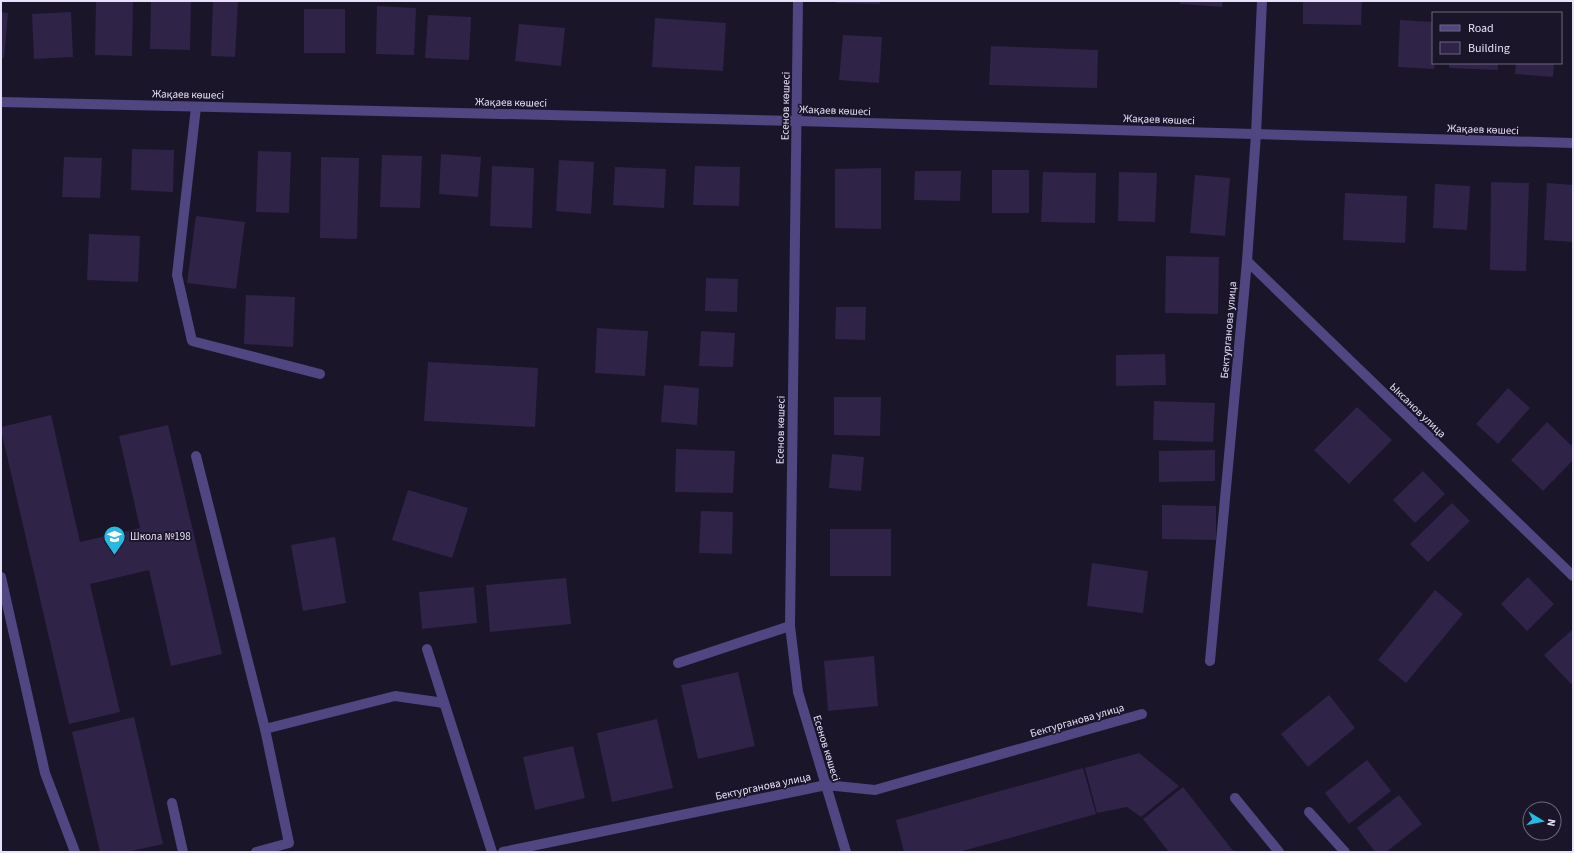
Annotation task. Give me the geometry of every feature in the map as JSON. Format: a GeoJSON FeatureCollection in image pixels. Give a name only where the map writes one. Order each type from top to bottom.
{"type":"FeatureCollection","features":[{"type":"Feature","properties":{"kind":"street","name":"Есенов көшесі"},"geometry":{"type":"LineString","coordinates":[[798,1],[790,626],[798,692],[846,852]]}},
{"type":"Feature","properties":{"kind":"street","name":"Бектурганова улица"},"geometry":{"type":"LineString","coordinates":[[1210,661],[1247,261],[1256,134],[1262,1]]}},
{"type":"Feature","properties":{"kind":"street","name":"Жақаев көшесі"},"geometry":{"type":"LineString","coordinates":[[1,102],[797,121],[1573,143]]}},
{"type":"Feature","properties":{"kind":"street"},"geometry":{"type":"LineString","coordinates":[[196,107],[177,275],[192,341],[320,374]]}},
{"type":"Feature","properties":{"kind":"street","name":"Ыксанов улица"},"geometry":{"type":"LineString","coordinates":[[1247,261],[1573,576]]}},
{"type":"Feature","properties":{"kind":"street"},"geometry":{"type":"LineString","coordinates":[[196,456],[265,729],[289,843],[256,852]]}},
{"type":"Feature","properties":{"kind":"street"},"geometry":{"type":"LineString","coordinates":[[1,577],[45,773],[75,852]]}},
{"type":"Feature","properties":{"kind":"street"},"geometry":{"type":"LineString","coordinates":[[678,663],[790,626]]}},
{"type":"Feature","properties":{"kind":"street"},"geometry":{"type":"LineString","coordinates":[[427,649],[492,852]]}},
{"type":"Feature","properties":{"kind":"street"},"geometry":{"type":"LineString","coordinates":[[265,729],[395,696],[444,703]]}},
{"type":"Feature","properties":{"kind":"street","name":"Бектурганова улица"},"geometry":{"type":"LineString","coordinates":[[503,852],[826,785],[875,790],[1142,714]]}},
{"type":"Feature","properties":{"kind":"street"},"geometry":{"type":"LineString","coordinates":[[1235,798],[1279,852]]}},
{"type":"Feature","properties":{"kind":"street"},"geometry":{"type":"LineString","coordinates":[[172,803],[183,852]]}},
{"type":"Feature","properties":{"kind":"street"},"geometry":{"type":"LineString","coordinates":[[1309,812],[1345,852]]}},
{"type":"Feature","properties":{"kind":"building"},"geometry":{"type":"Polygon","coordinates":[[[96,1],[133,1],[132,56],[95,55],[96,1]]]}},
{"type":"Feature","properties":{"kind":"building"},"geometry":{"type":"Polygon","coordinates":[[[151,1],[191,1],[190,50],[150,49],[151,1]]]}},
{"type":"Feature","properties":{"kind":"building"},"geometry":{"type":"Polygon","coordinates":[[[213,1],[238,1],[235,57],[211,56],[213,1]]]}},
{"type":"Feature","properties":{"kind":"building"},"geometry":{"type":"Polygon","coordinates":[[[836,1],[880,1],[880,4],[836,3],[836,1]]]}},
{"type":"Feature","properties":{"kind":"building"},"geometry":{"type":"Polygon","coordinates":[[[1180,1],[1223,1],[1222,7],[1180,4],[1180,1]]]}},
{"type":"Feature","properties":{"kind":"building"},"geometry":{"type":"Polygon","coordinates":[[[1303,1],[1362,1],[1361,25],[1303,24],[1303,1]]]}},
{"type":"Feature","properties":{"kind":"building"},"geometry":{"type":"Polygon","coordinates":[[[377,6],[416,8],[414,55],[376,54],[377,6]]]}},
{"type":"Feature","properties":{"kind":"building"},"geometry":{"type":"Polygon","coordinates":[[[304,9],[345,9],[345,53],[304,53],[304,9]]]}},
{"type":"Feature","properties":{"kind":"building"},"geometry":{"type":"Polygon","coordinates":[[[1,12],[8,13],[4,58],[1,58],[1,12]]]}},
{"type":"Feature","properties":{"kind":"building"},"geometry":{"type":"Polygon","coordinates":[[[71,12],[73,57],[34,59],[32,14],[71,12]]]}},
{"type":"Feature","properties":{"kind":"building"},"geometry":{"type":"Polygon","coordinates":[[[428,15],[471,17],[469,60],[425,58],[428,15]]]}},
{"type":"Feature","properties":{"kind":"building"},"geometry":{"type":"Polygon","coordinates":[[[655,18],[726,23],[723,71],[652,67],[655,18]]]}},
{"type":"Feature","properties":{"kind":"building"},"geometry":{"type":"Polygon","coordinates":[[[1400,20],[1432,22],[1432,64],[1435,64],[1434,69],[1398,67],[1400,20]]]}},
{"type":"Feature","properties":{"kind":"building"},"geometry":{"type":"Polygon","coordinates":[[[519,24],[565,28],[561,66],[515,61],[519,24]]]}},
{"type":"Feature","properties":{"kind":"building"},"geometry":{"type":"Polygon","coordinates":[[[843,35],[882,37],[879,83],[839,80],[843,35]]]}},
{"type":"Feature","properties":{"kind":"building"},"geometry":{"type":"Polygon","coordinates":[[[991,46],[1098,50],[1097,88],[989,85],[991,46]]]}},
{"type":"Feature","properties":{"kind":"building"},"geometry":{"type":"Polygon","coordinates":[[[1449,64],[1498,64],[1498,70],[1449,68],[1449,64]]]}},
{"type":"Feature","properties":{"kind":"building"},"geometry":{"type":"Polygon","coordinates":[[[1516,64],[1554,64],[1553,77],[1515,74],[1516,64]]]}},
{"type":"Feature","properties":{"kind":"building"},"geometry":{"type":"Polygon","coordinates":[[[132,149],[174,150],[173,192],[131,190],[132,149]]]}},
{"type":"Feature","properties":{"kind":"building"},"geometry":{"type":"Polygon","coordinates":[[[258,151],[291,152],[289,213],[256,212],[258,151]]]}},
{"type":"Feature","properties":{"kind":"building"},"geometry":{"type":"Polygon","coordinates":[[[441,154],[481,157],[478,197],[439,194],[441,154]]]}},
{"type":"Feature","properties":{"kind":"building"},"geometry":{"type":"Polygon","coordinates":[[[382,155],[422,156],[420,208],[380,207],[382,155]]]}},
{"type":"Feature","properties":{"kind":"building"},"geometry":{"type":"Polygon","coordinates":[[[64,157],[102,158],[100,198],[62,197],[64,157]]]}},
{"type":"Feature","properties":{"kind":"building"},"geometry":{"type":"Polygon","coordinates":[[[321,157],[359,158],[357,239],[320,238],[321,157]]]}},
{"type":"Feature","properties":{"kind":"building"},"geometry":{"type":"Polygon","coordinates":[[[559,160],[594,162],[591,214],[556,211],[559,160]]]}},
{"type":"Feature","properties":{"kind":"building"},"geometry":{"type":"Polygon","coordinates":[[[492,166],[534,168],[532,228],[490,226],[492,166]]]}},
{"type":"Feature","properties":{"kind":"building"},"geometry":{"type":"Polygon","coordinates":[[[695,166],[740,167],[739,206],[693,205],[695,166]]]}},
{"type":"Feature","properties":{"kind":"building"},"geometry":{"type":"Polygon","coordinates":[[[615,167],[666,169],[664,208],[613,205],[615,167]]]}},
{"type":"Feature","properties":{"kind":"building"},"geometry":{"type":"Polygon","coordinates":[[[881,168],[881,229],[835,228],[835,169],[881,168]]]}},
{"type":"Feature","properties":{"kind":"building"},"geometry":{"type":"Polygon","coordinates":[[[992,170],[1029,170],[1029,213],[992,213],[992,170]]]}},
{"type":"Feature","properties":{"kind":"building"},"geometry":{"type":"Polygon","coordinates":[[[915,171],[961,171],[960,201],[914,200],[915,171]]]}},
{"type":"Feature","properties":{"kind":"building"},"geometry":{"type":"Polygon","coordinates":[[[1043,172],[1096,173],[1095,223],[1041,222],[1043,172]]]}},
{"type":"Feature","properties":{"kind":"building"},"geometry":{"type":"Polygon","coordinates":[[[1119,172],[1157,173],[1155,222],[1118,221],[1119,172]]]}},
{"type":"Feature","properties":{"kind":"building"},"geometry":{"type":"Polygon","coordinates":[[[1195,175],[1230,178],[1225,236],[1190,233],[1195,175]]]}},
{"type":"Feature","properties":{"kind":"building"},"geometry":{"type":"Polygon","coordinates":[[[1491,182],[1529,183],[1526,271],[1490,270],[1491,182]]]}},
{"type":"Feature","properties":{"kind":"building"},"geometry":{"type":"Polygon","coordinates":[[[1547,183],[1573,185],[1573,242],[1544,240],[1547,183]]]}},
{"type":"Feature","properties":{"kind":"building"},"geometry":{"type":"Polygon","coordinates":[[[1435,184],[1470,186],[1467,230],[1433,228],[1435,184]]]}},
{"type":"Feature","properties":{"kind":"building"},"geometry":{"type":"Polygon","coordinates":[[[1345,193],[1407,196],[1405,243],[1343,240],[1345,193]]]}},
{"type":"Feature","properties":{"kind":"building"},"geometry":{"type":"Polygon","coordinates":[[[196,216],[245,222],[236,289],[187,283],[196,216]]]}},
{"type":"Feature","properties":{"kind":"building"},"geometry":{"type":"Polygon","coordinates":[[[89,234],[140,236],[138,282],[87,280],[89,234]]]}},
{"type":"Feature","properties":{"kind":"building"},"geometry":{"type":"Polygon","coordinates":[[[1166,256],[1219,257],[1218,314],[1165,313],[1166,256]]]}},
{"type":"Feature","properties":{"kind":"building"},"geometry":{"type":"Polygon","coordinates":[[[706,278],[738,279],[737,312],[705,311],[706,278]]]}},
{"type":"Feature","properties":{"kind":"building"},"geometry":{"type":"Polygon","coordinates":[[[246,295],[295,297],[293,347],[244,344],[246,295]]]}},
{"type":"Feature","properties":{"kind":"building"},"geometry":{"type":"Polygon","coordinates":[[[836,307],[866,307],[865,340],[835,339],[836,307]]]}},
{"type":"Feature","properties":{"kind":"building"},"geometry":{"type":"Polygon","coordinates":[[[597,328],[648,331],[645,376],[595,373],[597,328]]]}},
{"type":"Feature","properties":{"kind":"building"},"geometry":{"type":"Polygon","coordinates":[[[701,331],[735,333],[733,367],[699,366],[701,331]]]}},
{"type":"Feature","properties":{"kind":"building"},"geometry":{"type":"Polygon","coordinates":[[[1165,354],[1166,385],[1116,386],[1116,355],[1165,354]]]}},
{"type":"Feature","properties":{"kind":"building"},"geometry":{"type":"Polygon","coordinates":[[[428,362],[538,368],[535,427],[424,421],[428,362]]]}},
{"type":"Feature","properties":{"kind":"building"},"geometry":{"type":"Polygon","coordinates":[[[664,385],[699,388],[697,425],[661,422],[664,385]]]}},
{"type":"Feature","properties":{"kind":"building"},"geometry":{"type":"Polygon","coordinates":[[[1508,388],[1530,408],[1498,444],[1476,424],[1508,388]]]}},
{"type":"Feature","properties":{"kind":"building"},"geometry":{"type":"Polygon","coordinates":[[[834,397],[881,397],[880,436],[834,435],[834,397]]]}},
{"type":"Feature","properties":{"kind":"building"},"geometry":{"type":"Polygon","coordinates":[[[1154,401],[1215,403],[1213,442],[1153,440],[1154,401]]]}},
{"type":"Feature","properties":{"kind":"building"},"geometry":{"type":"Polygon","coordinates":[[[1357,407],[1392,440],[1349,484],[1314,450],[1357,407]]]}},
{"type":"Feature","properties":{"kind":"building","name":"Школа №198"},"geometry":{"type":"Polygon","coordinates":[[[51,415],[80,542],[140,528],[119,436],[168,425],[222,654],[171,666],[149,570],[90,584],[120,712],[69,724],[1,430],[1,427],[51,415]]]}},
{"type":"Feature","properties":{"kind":"building"},"geometry":{"type":"Polygon","coordinates":[[[1547,422],[1573,447],[1573,460],[1543,491],[1511,460],[1547,422]]]}},
{"type":"Feature","properties":{"kind":"building"},"geometry":{"type":"Polygon","coordinates":[[[676,449],[735,451],[733,493],[675,492],[676,449]]]}},
{"type":"Feature","properties":{"kind":"building"},"geometry":{"type":"Polygon","coordinates":[[[1215,450],[1215,481],[1159,482],[1159,451],[1215,450]]]}},
{"type":"Feature","properties":{"kind":"building"},"geometry":{"type":"Polygon","coordinates":[[[832,454],[864,457],[861,491],[829,488],[832,454]]]}},
{"type":"Feature","properties":{"kind":"building"},"geometry":{"type":"Polygon","coordinates":[[[1423,471],[1445,494],[1415,523],[1393,500],[1423,471]]]}},
{"type":"Feature","properties":{"kind":"building"},"geometry":{"type":"Polygon","coordinates":[[[408,490],[468,508],[452,558],[392,540],[408,490]]]}},
{"type":"Feature","properties":{"kind":"building"},"geometry":{"type":"Polygon","coordinates":[[[1452,503],[1470,521],[1428,562],[1410,544],[1452,503]]]}},
{"type":"Feature","properties":{"kind":"building"},"geometry":{"type":"Polygon","coordinates":[[[1162,505],[1216,506],[1216,540],[1162,539],[1162,505]]]}},
{"type":"Feature","properties":{"kind":"building"},"geometry":{"type":"Polygon","coordinates":[[[701,511],[733,512],[732,554],[699,553],[701,511]]]}},
{"type":"Feature","properties":{"kind":"building"},"geometry":{"type":"Polygon","coordinates":[[[830,529],[891,529],[891,576],[830,576],[830,529]]]}},
{"type":"Feature","properties":{"kind":"building"},"geometry":{"type":"Polygon","coordinates":[[[335,537],[346,603],[303,611],[291,545],[335,537]]]}},
{"type":"Feature","properties":{"kind":"building"},"geometry":{"type":"Polygon","coordinates":[[[1092,563],[1148,571],[1143,613],[1087,606],[1092,563]]]}},
{"type":"Feature","properties":{"kind":"building"},"geometry":{"type":"Polygon","coordinates":[[[1528,577],[1554,604],[1527,631],[1501,604],[1528,577]]]}},
{"type":"Feature","properties":{"kind":"building"},"geometry":{"type":"Polygon","coordinates":[[[566,578],[571,624],[490,632],[486,585],[566,578]]]}},
{"type":"Feature","properties":{"kind":"building"},"geometry":{"type":"Polygon","coordinates":[[[474,587],[477,623],[422,629],[419,592],[474,587]]]}},
{"type":"Feature","properties":{"kind":"building"},"geometry":{"type":"Polygon","coordinates":[[[1435,590],[1463,614],[1406,683],[1378,660],[1435,590]]]}},
{"type":"Feature","properties":{"kind":"building"},"geometry":{"type":"Polygon","coordinates":[[[1573,629],[1573,682],[1571,684],[1544,655],[1573,629]]]}},
{"type":"Feature","properties":{"kind":"building"},"geometry":{"type":"Polygon","coordinates":[[[874,656],[878,706],[828,711],[824,661],[874,656]]]}},
{"type":"Feature","properties":{"kind":"building"},"geometry":{"type":"Polygon","coordinates":[[[738,672],[755,746],[698,759],[681,685],[738,672]]]}},
{"type":"Feature","properties":{"kind":"building"},"geometry":{"type":"Polygon","coordinates":[[[1329,695],[1355,728],[1308,767],[1281,734],[1329,695]]]}},
{"type":"Feature","properties":{"kind":"building"},"geometry":{"type":"Polygon","coordinates":[[[134,717],[163,844],[127,852],[100,852],[72,732],[134,717]]]}},
{"type":"Feature","properties":{"kind":"building"},"geometry":{"type":"Polygon","coordinates":[[[657,719],[673,788],[612,802],[597,733],[657,719]]]}},
{"type":"Feature","properties":{"kind":"building"},"geometry":{"type":"Polygon","coordinates":[[[573,746],[585,798],[535,810],[523,757],[573,746]]]}},
{"type":"Feature","properties":{"kind":"building"},"geometry":{"type":"Polygon","coordinates":[[[1139,753],[1179,786],[1141,817],[1127,807],[1097,813],[1085,768],[1139,753]]]}},
{"type":"Feature","properties":{"kind":"building"},"geometry":{"type":"Polygon","coordinates":[[[1367,760],[1391,791],[1349,824],[1325,793],[1367,760]]]}},
{"type":"Feature","properties":{"kind":"building"},"geometry":{"type":"Polygon","coordinates":[[[1083,768],[1096,814],[959,852],[904,852],[896,820],[1083,768]]]}},
{"type":"Feature","properties":{"kind":"building"},"geometry":{"type":"Polygon","coordinates":[[[1183,787],[1234,852],[1169,852],[1143,819],[1183,787]]]}},
{"type":"Feature","properties":{"kind":"building"},"geometry":{"type":"Polygon","coordinates":[[[1399,795],[1422,824],[1386,852],[1375,852],[1357,828],[1399,795]]]}},
{"type":"Feature","properties":{"kind":"place","name":"Школа №198"},"geometry":{"type":"Point","coordinates":[115,556]}}]}
